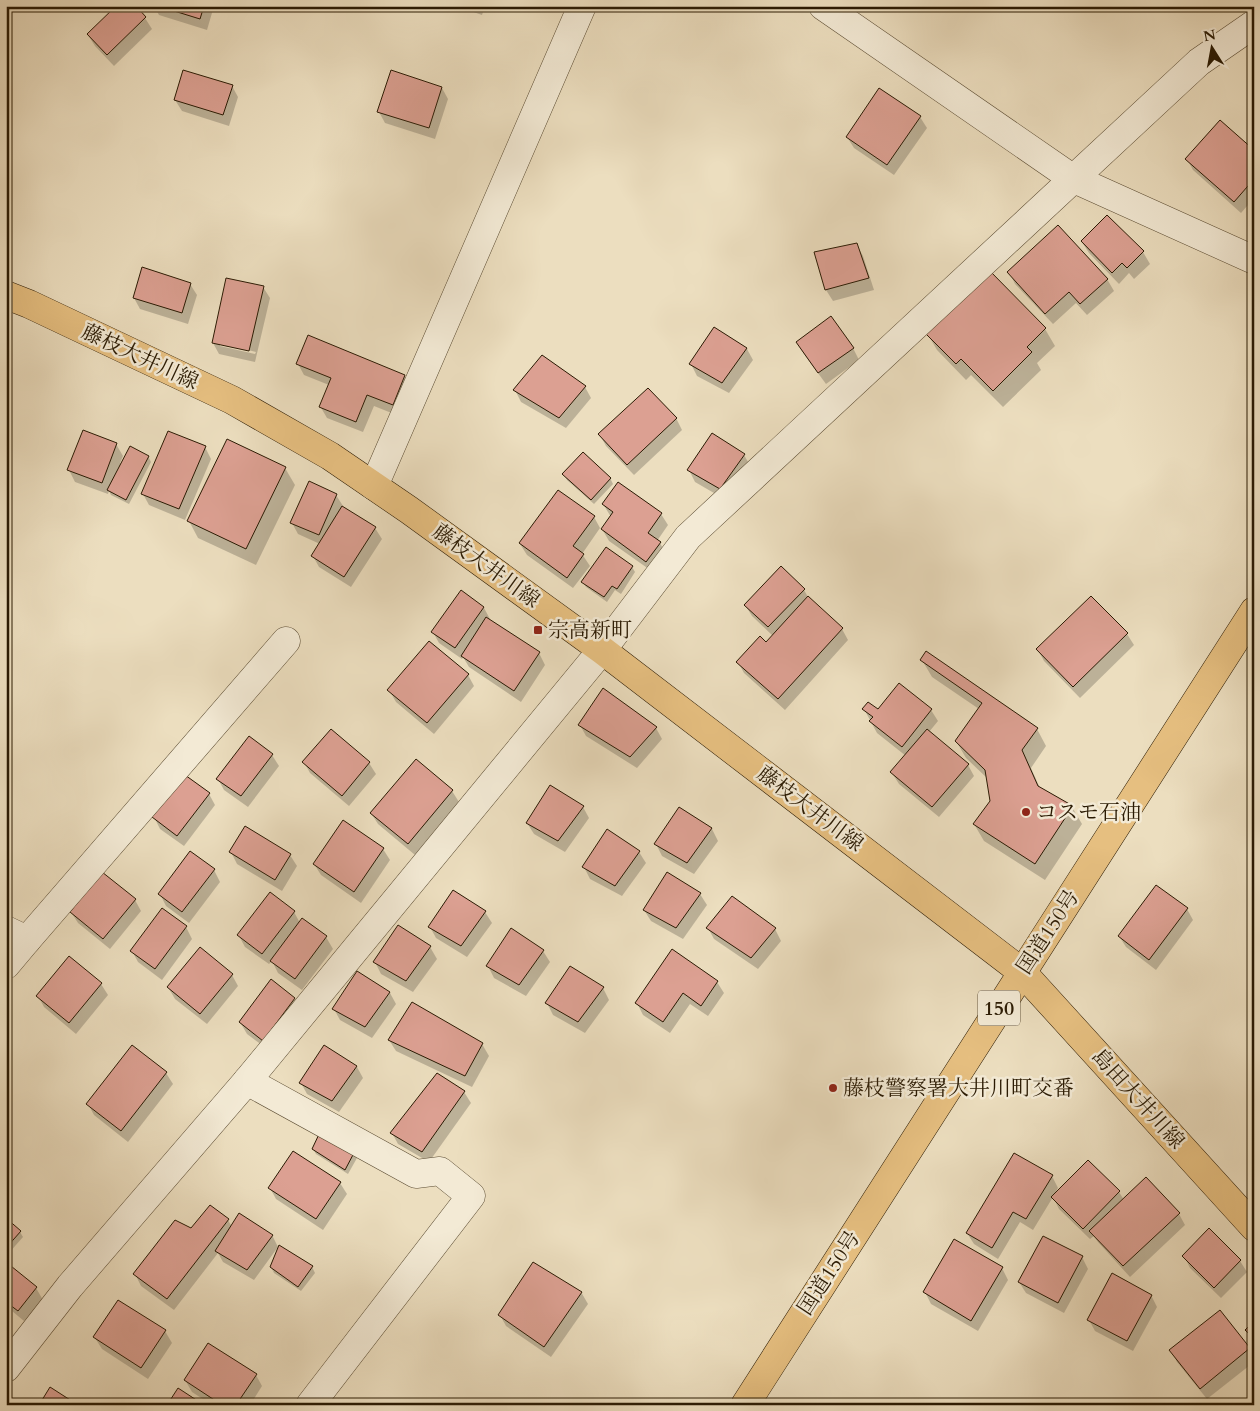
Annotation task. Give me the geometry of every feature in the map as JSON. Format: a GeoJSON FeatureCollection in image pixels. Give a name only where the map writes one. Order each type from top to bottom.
{"type":"FeatureCollection","features":[{"type":"Feature","properties":{"kind":"main road","name":"藤枝大井川線"},"geometry":{"type":"LineString","coordinates":[[6,296],[29,304],[232,400],[330,456],[602,650],[1022,972]]}},
{"type":"Feature","properties":{"kind":"main road","name":"国道150号"},"geometry":{"type":"LineString","coordinates":[[745,1405],[1254,611]]}},
{"type":"Feature","properties":{"kind":"main road","name":"島田大井川線"},"geometry":{"type":"LineString","coordinates":[[1022,972],[1254,1227]]}},
{"type":"Feature","properties":{"kind":"street"},"geometry":{"type":"LineString","coordinates":[[374,486],[582,6]]}},
{"type":"Feature","properties":{"kind":"street"},"geometry":{"type":"LineString","coordinates":[[822,6],[1072,178],[1254,260]]}},
{"type":"Feature","properties":{"kind":"street"},"geometry":{"type":"LineString","coordinates":[[6,1368],[70,1286],[247,1081],[602,650],[688,537],[1198,62],[1254,24]]}},
{"type":"Feature","properties":{"kind":"street"},"geometry":{"type":"LineString","coordinates":[[6,965],[17,935],[286,641]]}},
{"type":"Feature","properties":{"kind":"street"},"geometry":{"type":"LineString","coordinates":[[247,1081],[416,1174],[440,1171],[470,1196],[314,1404]]}},
{"type":"Feature","properties":{"kind":"building"},"geometry":{"type":"Polygon","coordinates":[[[116,6],[136,6],[146,17],[107,55],[87,34],[116,6]]]}},
{"type":"Feature","properties":{"kind":"building"},"geometry":{"type":"Polygon","coordinates":[[[158,6],[204,6],[200,19],[158,6]]]}},
{"type":"Feature","properties":{"kind":"building"},"geometry":{"type":"Polygon","coordinates":[[[183,70],[233,85],[223,115],[174,100],[183,70]]]}},
{"type":"Feature","properties":{"kind":"building"},"geometry":{"type":"Polygon","coordinates":[[[391,70],[442,87],[429,128],[377,112],[391,70]]]}},
{"type":"Feature","properties":{"kind":"building"},"geometry":{"type":"Polygon","coordinates":[[[879,88],[921,116],[887,165],[846,137],[879,88]]]}},
{"type":"Feature","properties":{"kind":"building"},"geometry":{"type":"Polygon","coordinates":[[[1220,120],[1254,150],[1254,179],[1234,202],[1185,159],[1220,120]]]}},
{"type":"Feature","properties":{"kind":"building"},"geometry":{"type":"Polygon","coordinates":[[[1107,215],[1144,251],[1127,268],[1122,263],[1112,273],[1081,241],[1107,215]]]}},
{"type":"Feature","properties":{"kind":"building"},"geometry":{"type":"Polygon","coordinates":[[[1058,225],[1108,279],[1080,304],[1069,292],[1045,314],[1007,272],[1058,225]]]}},
{"type":"Feature","properties":{"kind":"building"},"geometry":{"type":"Polygon","coordinates":[[[857,243],[869,278],[825,290],[814,252],[857,243]]]}},
{"type":"Feature","properties":{"kind":"building"},"geometry":{"type":"Polygon","coordinates":[[[142,267],[191,283],[182,313],[133,298],[142,267]]]}},
{"type":"Feature","properties":{"kind":"building"},"geometry":{"type":"Polygon","coordinates":[[[989,270],[1046,328],[1027,347],[1032,352],[993,391],[961,359],[956,364],[925,333],[989,270]]]}},
{"type":"Feature","properties":{"kind":"building"},"geometry":{"type":"Polygon","coordinates":[[[226,278],[264,286],[249,351],[212,343],[226,278]]]}},
{"type":"Feature","properties":{"kind":"building"},"geometry":{"type":"Polygon","coordinates":[[[831,316],[854,348],[818,373],[796,342],[831,316]]]}},
{"type":"Feature","properties":{"kind":"building"},"geometry":{"type":"Polygon","coordinates":[[[714,327],[747,348],[722,383],[689,364],[714,327]]]}},
{"type":"Feature","properties":{"kind":"building"},"geometry":{"type":"Polygon","coordinates":[[[308,335],[405,375],[393,405],[367,395],[356,422],[319,407],[331,378],[296,364],[308,335]]]}},
{"type":"Feature","properties":{"kind":"building"},"geometry":{"type":"Polygon","coordinates":[[[542,355],[586,386],[559,418],[513,390],[542,355]]]}},
{"type":"Feature","properties":{"kind":"building"},"geometry":{"type":"Polygon","coordinates":[[[648,388],[677,418],[627,465],[598,434],[648,388]]]}},
{"type":"Feature","properties":{"kind":"building"},"geometry":{"type":"Polygon","coordinates":[[[83,430],[117,443],[102,483],[67,470],[83,430]]]}},
{"type":"Feature","properties":{"kind":"building"},"geometry":{"type":"Polygon","coordinates":[[[168,431],[206,446],[179,509],[141,494],[168,431]]]}},
{"type":"Feature","properties":{"kind":"building"},"geometry":{"type":"Polygon","coordinates":[[[712,433],[745,454],[720,489],[687,470],[712,433]]]}},
{"type":"Feature","properties":{"kind":"building"},"geometry":{"type":"Polygon","coordinates":[[[227,439],[286,467],[246,549],[187,521],[227,439]]]}},
{"type":"Feature","properties":{"kind":"building"},"geometry":{"type":"Polygon","coordinates":[[[130,446],[149,456],[126,500],[107,490],[130,446]]]}},
{"type":"Feature","properties":{"kind":"building"},"geometry":{"type":"Polygon","coordinates":[[[583,452],[611,478],[591,500],[562,474],[583,452]]]}},
{"type":"Feature","properties":{"kind":"building"},"geometry":{"type":"Polygon","coordinates":[[[309,481],[337,494],[319,535],[290,523],[309,481]]]}},
{"type":"Feature","properties":{"kind":"building"},"geometry":{"type":"Polygon","coordinates":[[[618,482],[662,513],[648,533],[661,542],[646,562],[601,529],[613,512],[602,504],[618,482]]]}},
{"type":"Feature","properties":{"kind":"building"},"geometry":{"type":"Polygon","coordinates":[[[558,490],[595,516],[573,546],[584,554],[567,578],[519,543],[558,490]]]}},
{"type":"Feature","properties":{"kind":"building"},"geometry":{"type":"Polygon","coordinates":[[[342,506],[376,527],[344,577],[311,556],[342,506]]]}},
{"type":"Feature","properties":{"kind":"building"},"geometry":{"type":"Polygon","coordinates":[[[606,547],[633,566],[617,589],[612,586],[604,597],[581,582],[606,547]]]}},
{"type":"Feature","properties":{"kind":"building"},"geometry":{"type":"Polygon","coordinates":[[[781,566],[805,589],[768,627],[744,605],[781,566]]]}},
{"type":"Feature","properties":{"kind":"building"},"geometry":{"type":"Polygon","coordinates":[[[461,590],[484,607],[455,648],[431,632],[461,590]]]}},
{"type":"Feature","properties":{"kind":"building"},"geometry":{"type":"Polygon","coordinates":[[[808,596],[843,628],[778,699],[736,662],[760,636],[766,642],[808,596]]]}},
{"type":"Feature","properties":{"kind":"building"},"geometry":{"type":"Polygon","coordinates":[[[1091,596],[1128,633],[1073,687],[1036,649],[1091,596]]]}},
{"type":"Feature","properties":{"kind":"building"},"geometry":{"type":"Polygon","coordinates":[[[486,617],[540,652],[514,691],[461,656],[486,617]]]}},
{"type":"Feature","properties":{"kind":"building"},"geometry":{"type":"Polygon","coordinates":[[[429,641],[469,674],[427,723],[387,690],[429,641]]]}},
{"type":"Feature","properties":{"kind":"building"},"geometry":{"type":"Polygon","coordinates":[[[926,651],[1038,728],[1022,750],[1038,786],[1073,806],[1035,864],[973,824],[990,801],[985,770],[955,741],[982,703],[920,660],[926,651]]]}},
{"type":"Feature","properties":{"kind":"building"},"geometry":{"type":"Polygon","coordinates":[[[899,683],[932,709],[902,747],[869,721],[873,717],[862,709],[868,702],[878,709],[899,683]]]}},
{"type":"Feature","properties":{"kind":"building"},"geometry":{"type":"Polygon","coordinates":[[[603,688],[657,727],[630,757],[578,725],[603,688]]]}},
{"type":"Feature","properties":{"kind":"building"},"geometry":{"type":"Polygon","coordinates":[[[331,729],[370,762],[342,796],[302,762],[331,729]]]}},
{"type":"Feature","properties":{"kind":"building"},"geometry":{"type":"Polygon","coordinates":[[[927,729],[969,764],[932,807],[890,772],[927,729]]]}},
{"type":"Feature","properties":{"kind":"building"},"geometry":{"type":"Polygon","coordinates":[[[249,736],[273,754],[241,796],[216,779],[249,736]]]}},
{"type":"Feature","properties":{"kind":"building"},"geometry":{"type":"Polygon","coordinates":[[[416,759],[453,790],[408,844],[370,813],[416,759]]]}},
{"type":"Feature","properties":{"kind":"building"},"geometry":{"type":"Polygon","coordinates":[[[185,775],[210,793],[177,836],[152,817],[185,775]]]}},
{"type":"Feature","properties":{"kind":"building"},"geometry":{"type":"Polygon","coordinates":[[[550,785],[584,806],[558,841],[526,823],[550,785]]]}},
{"type":"Feature","properties":{"kind":"building"},"geometry":{"type":"Polygon","coordinates":[[[679,807],[712,828],[687,863],[654,844],[679,807]]]}},
{"type":"Feature","properties":{"kind":"building"},"geometry":{"type":"Polygon","coordinates":[[[343,820],[384,848],[354,892],[313,864],[343,820]]]}},
{"type":"Feature","properties":{"kind":"building"},"geometry":{"type":"Polygon","coordinates":[[[245,826],[291,854],[275,880],[229,852],[245,826]]]}},
{"type":"Feature","properties":{"kind":"building"},"geometry":{"type":"Polygon","coordinates":[[[607,829],[640,851],[615,886],[582,867],[607,829]]]}},
{"type":"Feature","properties":{"kind":"building"},"geometry":{"type":"Polygon","coordinates":[[[190,851],[215,869],[182,912],[158,894],[190,851]]]}},
{"type":"Feature","properties":{"kind":"building"},"geometry":{"type":"Polygon","coordinates":[[[102,872],[136,899],[103,939],[70,912],[102,872]]]}},
{"type":"Feature","properties":{"kind":"building"},"geometry":{"type":"Polygon","coordinates":[[[667,872],[701,893],[676,928],[643,910],[667,872]]]}},
{"type":"Feature","properties":{"kind":"building"},"geometry":{"type":"Polygon","coordinates":[[[1156,885],[1188,908],[1149,960],[1118,936],[1156,885]]]}},
{"type":"Feature","properties":{"kind":"building"},"geometry":{"type":"Polygon","coordinates":[[[453,890],[486,911],[461,946],[428,927],[453,890]]]}},
{"type":"Feature","properties":{"kind":"building"},"geometry":{"type":"Polygon","coordinates":[[[270,892],[295,911],[262,954],[237,935],[270,892]]]}},
{"type":"Feature","properties":{"kind":"building"},"geometry":{"type":"Polygon","coordinates":[[[732,896],[776,928],[751,958],[706,928],[732,896]]]}},
{"type":"Feature","properties":{"kind":"building"},"geometry":{"type":"Polygon","coordinates":[[[162,908],[187,926],[155,969],[130,951],[162,908]]]}},
{"type":"Feature","properties":{"kind":"building"},"geometry":{"type":"Polygon","coordinates":[[[302,918],[327,936],[295,979],[270,961],[302,918]]]}},
{"type":"Feature","properties":{"kind":"building"},"geometry":{"type":"Polygon","coordinates":[[[398,925],[431,946],[406,981],[373,962],[398,925]]]}},
{"type":"Feature","properties":{"kind":"building"},"geometry":{"type":"Polygon","coordinates":[[[511,928],[544,950],[519,985],[486,966],[511,928]]]}},
{"type":"Feature","properties":{"kind":"building"},"geometry":{"type":"Polygon","coordinates":[[[200,947],[233,974],[200,1014],[167,987],[200,947]]]}},
{"type":"Feature","properties":{"kind":"building"},"geometry":{"type":"Polygon","coordinates":[[[672,949],[718,981],[701,1006],[683,993],[663,1022],[635,1003],[672,949]]]}},
{"type":"Feature","properties":{"kind":"building"},"geometry":{"type":"Polygon","coordinates":[[[69,956],[102,983],[69,1023],[36,996],[69,956]]]}},
{"type":"Feature","properties":{"kind":"building"},"geometry":{"type":"Polygon","coordinates":[[[570,966],[604,987],[578,1022],[545,1003],[570,966]]]}},
{"type":"Feature","properties":{"kind":"building"},"geometry":{"type":"Polygon","coordinates":[[[357,971],[390,992],[365,1027],[332,1009],[357,971]]]}},
{"type":"Feature","properties":{"kind":"building"},"geometry":{"type":"Polygon","coordinates":[[[271,979],[295,998],[263,1041],[239,1022],[271,979]]]}},
{"type":"Feature","properties":{"kind":"building"},"geometry":{"type":"Polygon","coordinates":[[[412,1002],[483,1043],[465,1076],[388,1040],[412,1002]]]}},
{"type":"Feature","properties":{"kind":"building"},"geometry":{"type":"Polygon","coordinates":[[[132,1045],[167,1072],[121,1131],[86,1104],[132,1045]]]}},
{"type":"Feature","properties":{"kind":"building"},"geometry":{"type":"Polygon","coordinates":[[[324,1045],[357,1066],[332,1101],[299,1083],[324,1045]]]}},
{"type":"Feature","properties":{"kind":"building"},"geometry":{"type":"Polygon","coordinates":[[[437,1073],[465,1091],[422,1152],[390,1133],[437,1073]]]}},
{"type":"Feature","properties":{"kind":"building"},"geometry":{"type":"Polygon","coordinates":[[[321,1130],[355,1151],[345,1170],[312,1149],[321,1130]]]}},
{"type":"Feature","properties":{"kind":"building"},"geometry":{"type":"Polygon","coordinates":[[[293,1151],[341,1182],[316,1219],[268,1188],[293,1151]]]}},
{"type":"Feature","properties":{"kind":"building"},"geometry":{"type":"Polygon","coordinates":[[[1014,1153],[1053,1175],[1026,1219],[1013,1212],[992,1248],[966,1233],[1014,1153]]]}},
{"type":"Feature","properties":{"kind":"building"},"geometry":{"type":"Polygon","coordinates":[[[1088,1160],[1120,1191],[1083,1229],[1051,1197],[1088,1160]]]}},
{"type":"Feature","properties":{"kind":"building"},"geometry":{"type":"Polygon","coordinates":[[[1146,1177],[1180,1213],[1123,1266],[1089,1231],[1146,1177]]]}},
{"type":"Feature","properties":{"kind":"building"},"geometry":{"type":"Polygon","coordinates":[[[210,1205],[229,1219],[167,1299],[133,1274],[175,1220],[191,1228],[210,1205]]]}},
{"type":"Feature","properties":{"kind":"building"},"geometry":{"type":"Polygon","coordinates":[[[239,1213],[273,1235],[247,1270],[215,1251],[239,1213]]]}},
{"type":"Feature","properties":{"kind":"building"},"geometry":{"type":"Polygon","coordinates":[[[6,1218],[21,1231],[6,1248],[6,1218]]]}},
{"type":"Feature","properties":{"kind":"building"},"geometry":{"type":"Polygon","coordinates":[[[1209,1228],[1241,1260],[1214,1288],[1182,1256],[1209,1228]]]}},
{"type":"Feature","properties":{"kind":"building"},"geometry":{"type":"Polygon","coordinates":[[[1043,1236],[1083,1256],[1058,1303],[1018,1282],[1043,1236]]]}},
{"type":"Feature","properties":{"kind":"building"},"geometry":{"type":"Polygon","coordinates":[[[954,1239],[1003,1267],[971,1321],[923,1292],[954,1239]]]}},
{"type":"Feature","properties":{"kind":"building"},"geometry":{"type":"Polygon","coordinates":[[[279,1245],[313,1266],[298,1287],[270,1267],[279,1245]]]}},
{"type":"Feature","properties":{"kind":"building"},"geometry":{"type":"Polygon","coordinates":[[[6,1262],[37,1287],[18,1311],[6,1302],[6,1262]]]}},
{"type":"Feature","properties":{"kind":"building"},"geometry":{"type":"Polygon","coordinates":[[[533,1262],[582,1292],[544,1347],[498,1315],[533,1262]]]}},
{"type":"Feature","properties":{"kind":"building"},"geometry":{"type":"Polygon","coordinates":[[[1112,1273],[1152,1295],[1127,1341],[1087,1320],[1112,1273]]]}},
{"type":"Feature","properties":{"kind":"building"},"geometry":{"type":"Polygon","coordinates":[[[118,1300],[166,1330],[141,1368],[93,1337],[118,1300]]]}},
{"type":"Feature","properties":{"kind":"building"},"geometry":{"type":"Polygon","coordinates":[[[1220,1310],[1250,1348],[1200,1389],[1169,1350],[1220,1310]]]}},
{"type":"Feature","properties":{"kind":"building"},"geometry":{"type":"Polygon","coordinates":[[[1254,1321],[1254,1339],[1245,1330],[1254,1321]]]}},
{"type":"Feature","properties":{"kind":"building"},"geometry":{"type":"Polygon","coordinates":[[[208,1343],[257,1374],[236,1405],[222,1405],[184,1380],[208,1343]]]}},
{"type":"Feature","properties":{"kind":"building"},"geometry":{"type":"Polygon","coordinates":[[[50,1387],[78,1405],[39,1405],[50,1387]]]}},
{"type":"Feature","properties":{"kind":"building"},"geometry":{"type":"Polygon","coordinates":[[[178,1388],[204,1405],[167,1405],[178,1388]]]}},
{"type":"Feature","properties":{"kind":"place","name":"宗高新町"},"geometry":{"type":"Point","coordinates":[538,630]}},
{"type":"Feature","properties":{"kind":"place","name":"コスモ石油"},"geometry":{"type":"Point","coordinates":[1026,812]}},
{"type":"Feature","properties":{"kind":"place","name":"藤枝警察署大井川町交番"},"geometry":{"type":"Point","coordinates":[833,1088]}}]}
